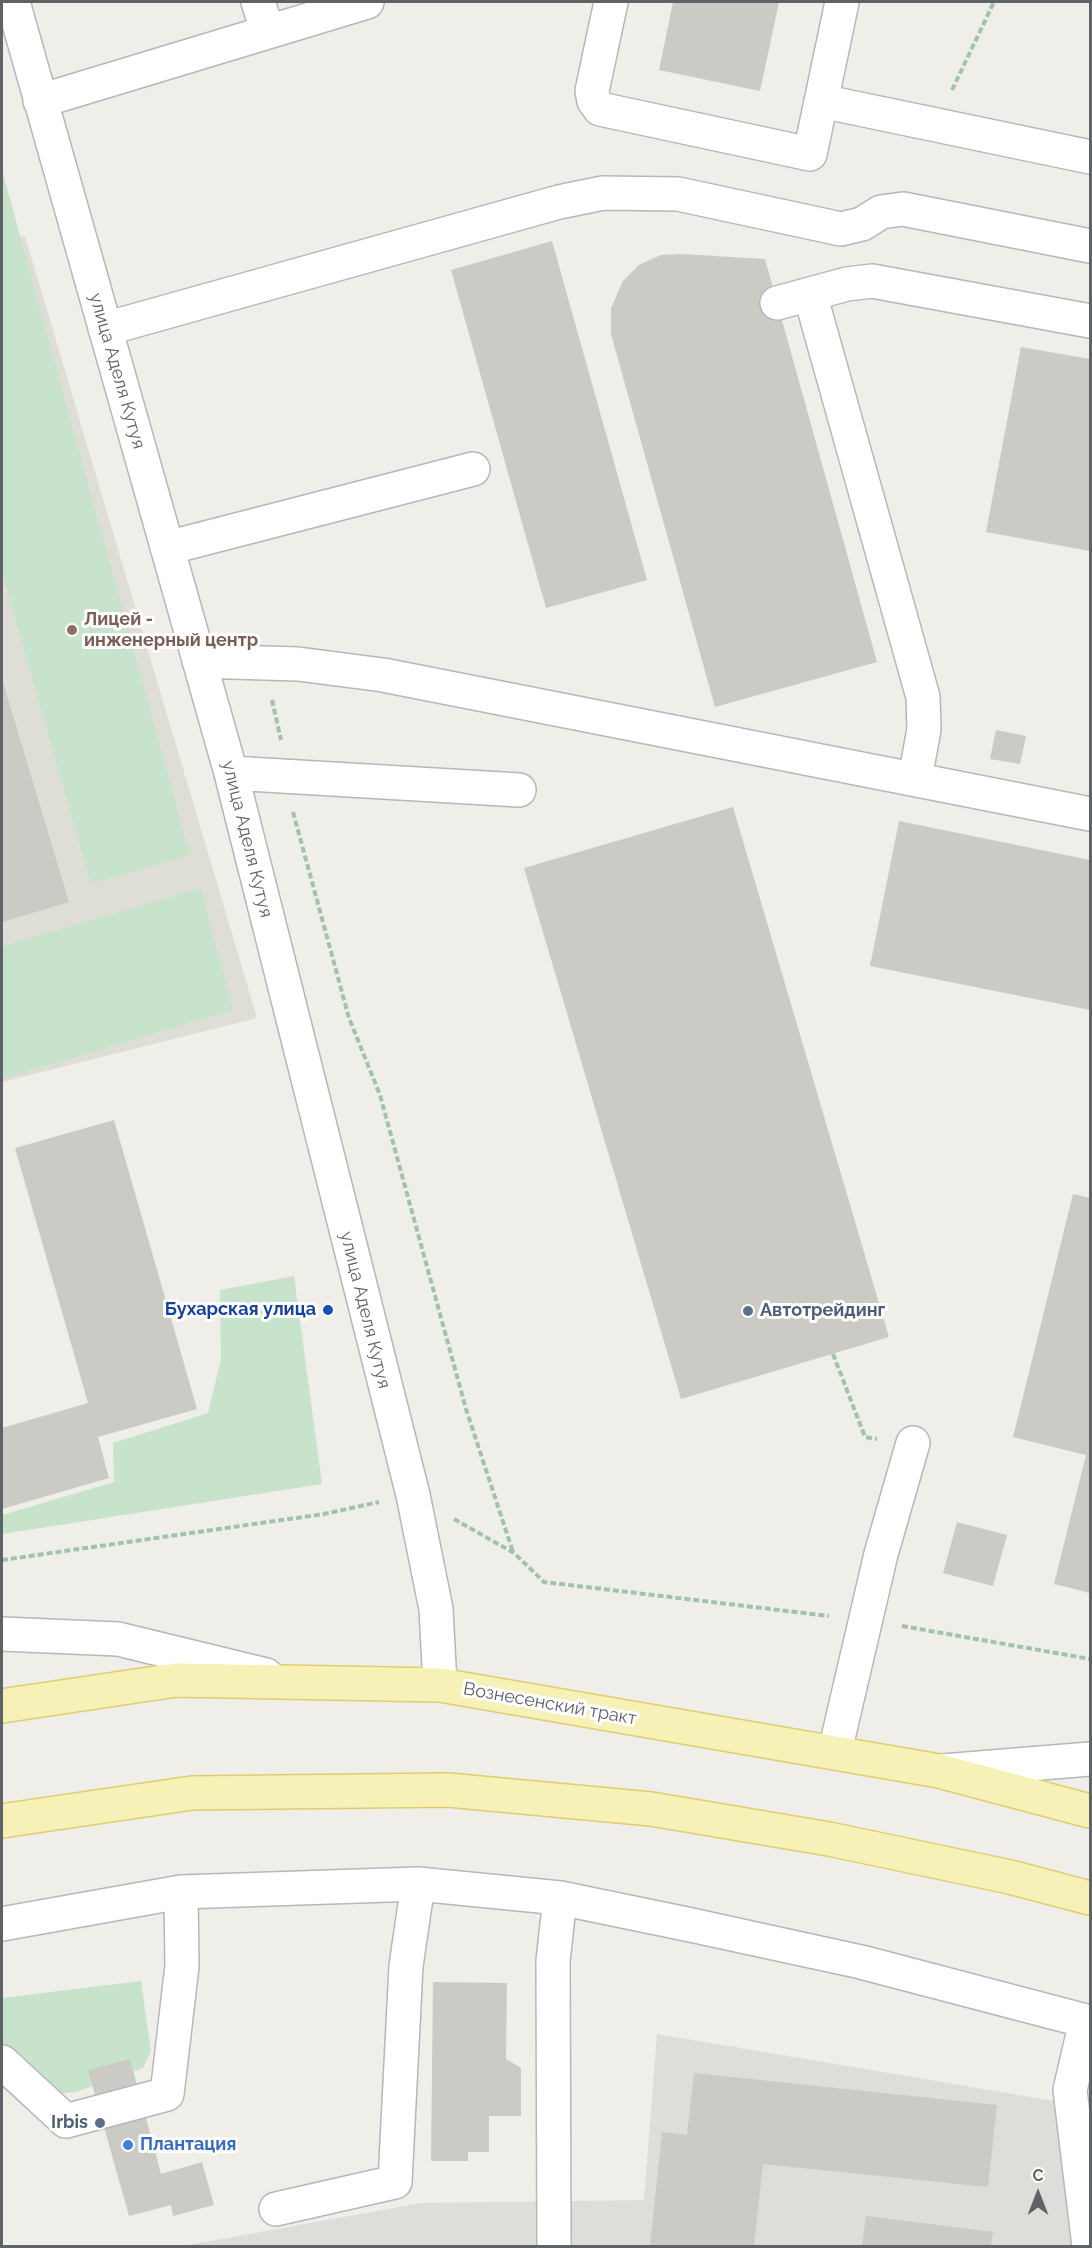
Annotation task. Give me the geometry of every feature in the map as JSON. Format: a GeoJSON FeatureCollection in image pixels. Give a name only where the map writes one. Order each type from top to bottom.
{"type":"FeatureCollection","features":[{"type":"Feature","properties":{"kind":"main road","name":"Вознесенский тракт"},"geometry":{"type":"LineString","coordinates":[[2,1706],[176,1680],[440,1685],[835,1751],[939,1771],[1090,1811]]}},
{"type":"Feature","properties":{"kind":"main road"},"geometry":{"type":"LineString","coordinates":[[2,1821],[192,1793],[448,1790],[651,1809],[829,1839],[1010,1876],[1090,1898]]}},
{"type":"Feature","properties":{"kind":"street","name":"улица Аделя Кутуя"},"geometry":{"type":"LineString","coordinates":[[13,2],[12,38],[40,101],[231,773],[413,1495],[436,1609],[440,1685]]}},
{"type":"Feature","properties":{"kind":"street"},"geometry":{"type":"LineString","coordinates":[[40,101],[263,17],[367,2]]}},
{"type":"Feature","properties":{"kind":"street"},"geometry":{"type":"LineString","coordinates":[[611,2],[592,91],[594,101],[600,109],[810,154],[842,2]]}},
{"type":"Feature","properties":{"kind":"street"},"geometry":{"type":"LineString","coordinates":[[821,101],[1090,157]]}},
{"type":"Feature","properties":{"kind":"street"},"geometry":{"type":"LineString","coordinates":[[105,328],[558,202],[603,193],[651,191],[678,194],[841,229],[862,224],[881,212],[903,209],[1090,246]]}},
{"type":"Feature","properties":{"kind":"street"},"geometry":{"type":"LineString","coordinates":[[777,303],[847,284],[872,281],[1090,321]]}},
{"type":"Feature","properties":{"kind":"street"},"geometry":{"type":"LineString","coordinates":[[810,294],[923,696],[924,729],[915,779]]}},
{"type":"Feature","properties":{"kind":"street"},"geometry":{"type":"LineString","coordinates":[[167,548],[473,469]]}},
{"type":"Feature","properties":{"kind":"street"},"geometry":{"type":"LineString","coordinates":[[199,661],[327,666],[383,675],[1090,814]]}},
{"type":"Feature","properties":{"kind":"street"},"geometry":{"type":"LineString","coordinates":[[231,773],[519,790]]}},
{"type":"Feature","properties":{"kind":"street"},"geometry":{"type":"LineString","coordinates":[[835,1751],[866,1620],[913,1443]]}},
{"type":"Feature","properties":{"kind":"street"},"geometry":{"type":"LineString","coordinates":[[2,1634],[118,1639],[297,1682]]}},
{"type":"Feature","properties":{"kind":"street"},"geometry":{"type":"LineString","coordinates":[[939,1771],[1090,1759]]}},
{"type":"Feature","properties":{"kind":"street"},"geometry":{"type":"LineString","coordinates":[[276,2209],[395,2182],[406,1966],[418,1884]]}},
{"type":"Feature","properties":{"kind":"street"},"geometry":{"type":"LineString","coordinates":[[2,1924],[181,1892],[418,1884],[560,1898],[861,1962],[1088,2021],[1070,2090],[1089,2247]]}},
{"type":"Feature","properties":{"kind":"street"},"geometry":{"type":"LineString","coordinates":[[2,2061],[66,2121],[166,2094],[182,1966],[181,1892]]}},
{"type":"Feature","properties":{"kind":"street"},"geometry":{"type":"LineString","coordinates":[[554,2247],[553,1961],[560,1898]]}},
{"type":"Feature","properties":{"kind":"path"},"geometry":{"type":"LineString","coordinates":[[935,125],[994,2]]}},
{"type":"Feature","properties":{"kind":"path"},"geometry":{"type":"LineString","coordinates":[[264,662],[292,807],[349,1018],[380,1095],[466,1409],[514,1553],[544,1582],[866,1620],[1090,1659]]}},
{"type":"Feature","properties":{"kind":"path"},"geometry":{"type":"LineString","coordinates":[[833,1354],[865,1437],[913,1443]]}},
{"type":"Feature","properties":{"kind":"path"},"geometry":{"type":"LineString","coordinates":[[2,1560],[324,1514]]}},
{"type":"Feature","properties":{"kind":"shaded area","name":"Лицей - инженерный центр"},"geometry":{"type":"Polygon","coordinates":[[[25,236],[257,1018],[2,1082],[2,241],[25,236]]]}},
{"type":"Feature","properties":{"kind":"shaded area"},"geometry":{"type":"Polygon","coordinates":[[[657,2034],[1090,2107],[1090,2246],[183,2246],[421,2203],[644,2200],[657,2034]]]}},
{"type":"Feature","properties":{"kind":"green space"},"geometry":{"type":"Polygon","coordinates":[[[2,170],[190,855],[91,884],[2,572],[2,170]]]}},
{"type":"Feature","properties":{"kind":"green space"},"geometry":{"type":"Polygon","coordinates":[[[201,888],[233,1010],[2,1079],[2,946],[201,888]]]}},
{"type":"Feature","properties":{"kind":"green space"},"geometry":{"type":"Polygon","coordinates":[[[294,1276],[322,1484],[2,1534],[2,1515],[114,1482],[113,1443],[208,1413],[221,1359],[220,1290],[294,1276]]]}},
{"type":"Feature","properties":{"kind":"green space"},"geometry":{"type":"Polygon","coordinates":[[[141,1981],[151,2051],[143,2068],[76,2092],[56,2094],[2,2046],[2,1998],[141,1981]]]}},
{"type":"Feature","properties":{"kind":"building"},"geometry":{"type":"Polygon","coordinates":[[[673,2],[779,2],[760,91],[659,70],[673,2]]]}},
{"type":"Feature","properties":{"kind":"building"},"geometry":{"type":"Polygon","coordinates":[[[552,241],[647,580],[546,608],[451,270],[552,241]]]}},
{"type":"Feature","properties":{"kind":"building"},"geometry":{"type":"Polygon","coordinates":[[[682,254],[765,259],[877,662],[715,707],[611,334],[611,308],[623,281],[639,265],[661,255],[682,254]]]}},
{"type":"Feature","properties":{"kind":"building"},"geometry":{"type":"Polygon","coordinates":[[[1021,347],[1090,359],[1090,551],[986,532],[1021,347]]]}},
{"type":"Feature","properties":{"kind":"building"},"geometry":{"type":"Polygon","coordinates":[[[2,679],[69,902],[2,922],[2,679]]]}},
{"type":"Feature","properties":{"kind":"building"},"geometry":{"type":"Polygon","coordinates":[[[996,730],[1026,736],[1020,764],[990,759],[996,730]]]}},
{"type":"Feature","properties":{"kind":"building"},"geometry":{"type":"Polygon","coordinates":[[[733,807],[889,1337],[681,1399],[524,868],[733,807]]]}},
{"type":"Feature","properties":{"kind":"building"},"geometry":{"type":"Polygon","coordinates":[[[899,821],[1090,860],[1090,1010],[870,966],[899,821]]]}},
{"type":"Feature","properties":{"kind":"building"},"geometry":{"type":"Polygon","coordinates":[[[114,1120],[197,1409],[98,1437],[109,1478],[2,1509],[2,1428],[88,1403],[15,1148],[114,1120]]]}},
{"type":"Feature","properties":{"kind":"building"},"geometry":{"type":"Polygon","coordinates":[[[1073,1194],[1090,1198],[1090,1593],[1054,1584],[1086,1455],[1013,1437],[1073,1194]]]}},
{"type":"Feature","properties":{"kind":"building"},"geometry":{"type":"Polygon","coordinates":[[[957,1522],[1007,1535],[993,1586],[943,1573],[957,1522]]]}},
{"type":"Feature","properties":{"kind":"building"},"geometry":{"type":"Polygon","coordinates":[[[433,1982],[507,1983],[506,2059],[521,2068],[521,2116],[489,2116],[489,2152],[468,2152],[468,2161],[431,2161],[433,1982]]]}},
{"type":"Feature","properties":{"kind":"building"},"geometry":{"type":"Polygon","coordinates":[[[130,2059],[161,2174],[202,2162],[214,2205],[173,2216],[171,2205],[129,2216],[88,2070],[130,2059]]]}},
{"type":"Feature","properties":{"kind":"building"},"geometry":{"type":"Polygon","coordinates":[[[694,2073],[997,2105],[988,2187],[763,2164],[754,2246],[650,2246],[662,2132],[687,2135],[694,2073]]]}},
{"type":"Feature","properties":{"kind":"building"},"geometry":{"type":"Polygon","coordinates":[[[866,2216],[993,2232],[991,2246],[862,2246],[866,2216]]]}},
{"type":"Feature","properties":{"kind":"place","name":"Лицей - инженерный центр"},"geometry":{"type":"Point","coordinates":[72,630]}},
{"type":"Feature","properties":{"kind":"place","name":"Бухарская улица"},"geometry":{"type":"Point","coordinates":[328,1310]}},
{"type":"Feature","properties":{"kind":"place","name":"Автотрейдинг"},"geometry":{"type":"Point","coordinates":[748,1311]}},
{"type":"Feature","properties":{"kind":"place","name":"Irbis"},"geometry":{"type":"Point","coordinates":[100,2123]}},
{"type":"Feature","properties":{"kind":"place","name":"Плантация"},"geometry":{"type":"Point","coordinates":[128,2145]}}]}
